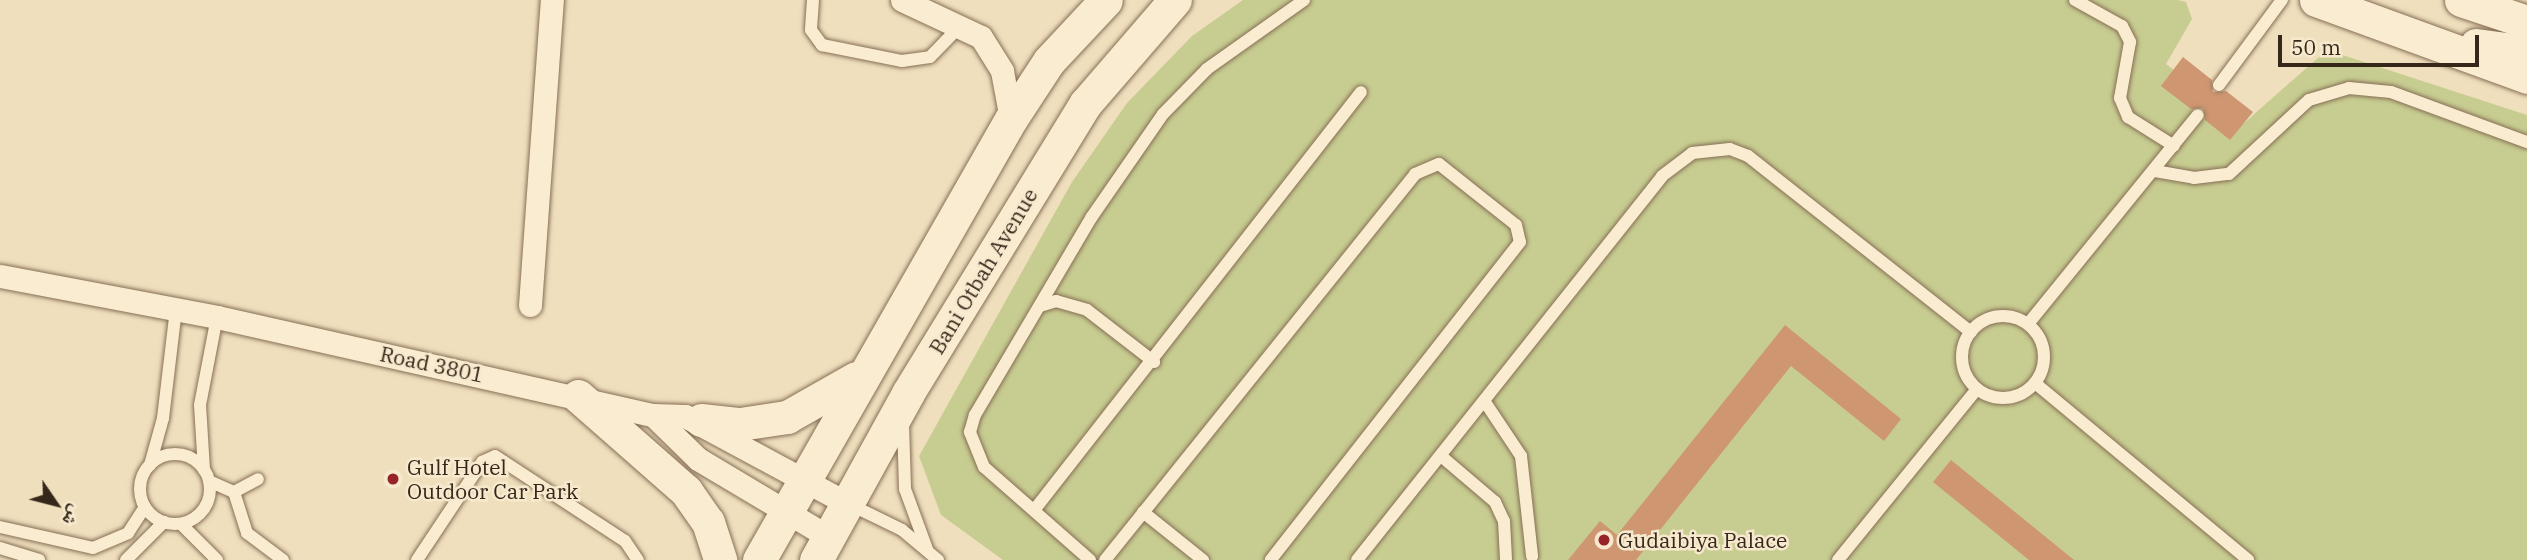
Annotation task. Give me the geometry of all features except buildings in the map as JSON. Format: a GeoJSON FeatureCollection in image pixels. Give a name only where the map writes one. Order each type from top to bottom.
{"type":"FeatureCollection","features":[{"type":"Feature","properties":{"kind":"main road"},"geometry":{"type":"LineString","coordinates":[[759,560],[783,509],[858,377],[1011,119],[1049,61],[1105,0]]}},
{"type":"Feature","properties":{"kind":"main road","name":"Bani Otbah Avenue"},"geometry":{"type":"LineString","coordinates":[[821,548],[908,393],[1086,103],[1175,0]]}},
{"type":"Feature","properties":{"kind":"main road"},"geometry":{"type":"LineString","coordinates":[[2316,0],[2527,77]]}},
{"type":"Feature","properties":{"kind":"main road"},"geometry":{"type":"LineString","coordinates":[[2461,0],[2527,22]]}},
{"type":"Feature","properties":{"kind":"main road"},"geometry":{"type":"LineString","coordinates":[[2453,50],[2493,44],[2527,52]]}},
{"type":"Feature","properties":{"kind":"main road"},"geometry":{"type":"LineString","coordinates":[[701,420],[740,424],[787,417],[858,377]]}},
{"type":"Feature","properties":{"kind":"main road"},"geometry":{"type":"LineString","coordinates":[[578,396],[687,491],[708,522],[720,560]]}},
{"type":"Feature","properties":{"kind":"street"},"geometry":{"type":"LineString","coordinates":[[530,305],[552,0]]}},
{"type":"Feature","properties":{"kind":"street"},"geometry":{"type":"LineString","coordinates":[[902,0],[963,24],[995,53],[1011,119]]}},
{"type":"Feature","properties":{"kind":"street","name":"Road 3801"},"geometry":{"type":"LineString","coordinates":[[0,276],[217,317],[653,415],[701,420]]}},
{"type":"Feature","properties":{"kind":"street"},"geometry":{"type":"LineString","coordinates":[[653,415],[698,459],[783,509],[821,548]]}},
{"type":"Feature","properties":{"kind":"street"},"geometry":{"type":"LineString","coordinates":[[701,420],[803,475],[845,502]]}},
{"type":"Feature","properties":{"kind":"lane"},"geometry":{"type":"LineString","coordinates":[[813,0],[811,30],[822,45],[902,61],[930,57],[963,24]]}},
{"type":"Feature","properties":{"kind":"lane"},"geometry":{"type":"LineString","coordinates":[[1090,560],[984,467],[971,432],[984,398],[1163,114],[1207,69],[1304,0]]}},
{"type":"Feature","properties":{"kind":"lane"},"geometry":{"type":"LineString","coordinates":[[2075,0],[2122,26],[2130,42],[2120,98],[2128,117],[2174,146]]}},
{"type":"Feature","properties":{"kind":"lane"},"geometry":{"type":"LineString","coordinates":[[2219,85],[2282,0]]}},
{"type":"Feature","properties":{"kind":"lane"},"geometry":{"type":"LineString","coordinates":[[2155,171],[2203,178],[2230,174],[2309,100],[2349,88],[2391,93],[2527,142]]}},
{"type":"Feature","properties":{"kind":"lane"},"geometry":{"type":"LineString","coordinates":[[1035,509],[1154,362],[1362,92]]}},
{"type":"Feature","properties":{"kind":"lane"},"geometry":{"type":"LineString","coordinates":[[2028,324],[2155,171],[2197,115]]}},
{"type":"Feature","properties":{"kind":"lane"},"geometry":{"type":"LineString","coordinates":[[1357,560],[1662,176],[1692,153],[1711,148],[1748,156],[1971,332]]}},
{"type":"Feature","properties":{"kind":"lane"},"geometry":{"type":"LineString","coordinates":[[1105,560],[1415,174],[1440,164],[1516,225],[1520,242],[1271,560]]}},
{"type":"Feature","properties":{"kind":"lane"},"geometry":{"type":"LineString","coordinates":[[1040,306],[1056,301],[1087,310],[1154,362]]}},
{"type":"Feature","properties":{"kind":"lane"},"geometry":{"type":"LineString","coordinates":[[176,309],[163,418],[150,465],[141,485],[145,507],[163,522],[181,524],[218,560]]}},
{"type":"Feature","properties":{"kind":"lane"},"geometry":{"type":"LineString","coordinates":[[181,524],[204,508],[207,476],[200,405],[217,317]]}},
{"type":"Feature","properties":{"kind":"lane"},"geometry":{"type":"LineString","coordinates":[[1992,317],[2028,324],[2043,346],[2035,383],[2014,397],[1978,389],[1964,368],[1971,332],[1992,317]]}},
{"type":"Feature","properties":{"kind":"lane"},"geometry":{"type":"LineString","coordinates":[[2035,383],[2248,560]]}},
{"type":"Feature","properties":{"kind":"lane"},"geometry":{"type":"LineString","coordinates":[[1838,560],[1978,389]]}},
{"type":"Feature","properties":{"kind":"lane"},"geometry":{"type":"LineString","coordinates":[[908,393],[905,489],[927,549]]}},
{"type":"Feature","properties":{"kind":"lane"},"geometry":{"type":"LineString","coordinates":[[1485,402],[1521,456],[1532,556]]}},
{"type":"Feature","properties":{"kind":"lane"},"geometry":{"type":"LineString","coordinates":[[150,465],[172,454],[234,492],[247,533],[283,560]]}},
{"type":"Feature","properties":{"kind":"lane"},"geometry":{"type":"LineString","coordinates":[[417,560],[482,462],[495,456],[625,541],[638,560]]}},
{"type":"Feature","properties":{"kind":"lane"},"geometry":{"type":"LineString","coordinates":[[1441,456],[1495,502],[1504,521],[1506,560]]}},
{"type":"Feature","properties":{"kind":"lane"},"geometry":{"type":"LineString","coordinates":[[234,492],[258,479]]}},
{"type":"Feature","properties":{"kind":"lane"},"geometry":{"type":"LineString","coordinates":[[845,502],[927,549],[938,560]]}},
{"type":"Feature","properties":{"kind":"lane"},"geometry":{"type":"LineString","coordinates":[[0,527],[75,548],[111,543],[128,533],[145,507]]}},
{"type":"Feature","properties":{"kind":"lane"},"geometry":{"type":"LineString","coordinates":[[1143,512],[1203,560]]}},
{"type":"Feature","properties":{"kind":"lane"},"geometry":{"type":"LineString","coordinates":[[111,543],[124,560],[163,522]]}},
{"type":"Feature","properties":{"kind":"lane"},"geometry":{"type":"LineString","coordinates":[[0,548],[39,560]]}},
{"type":"Feature","properties":{"kind":"green space"},"geometry":{"type":"Polygon","coordinates":[[[1243,0],[2178,0],[2186,2],[2192,19],[2166,64],[2243,124],[2327,50],[2527,115],[2527,560],[1003,560],[941,515],[919,456],[1072,182],[1127,103],[1192,36],[1243,0]]]}},
{"type":"Feature","properties":{"kind":"place","name":"Gulf Hotel Outdoor Car Park"},"geometry":{"type":"Point","coordinates":[393,479]}},
{"type":"Feature","properties":{"kind":"place","name":"Gudaibiya Palace"},"geometry":{"type":"Point","coordinates":[1604,540]}}]}
